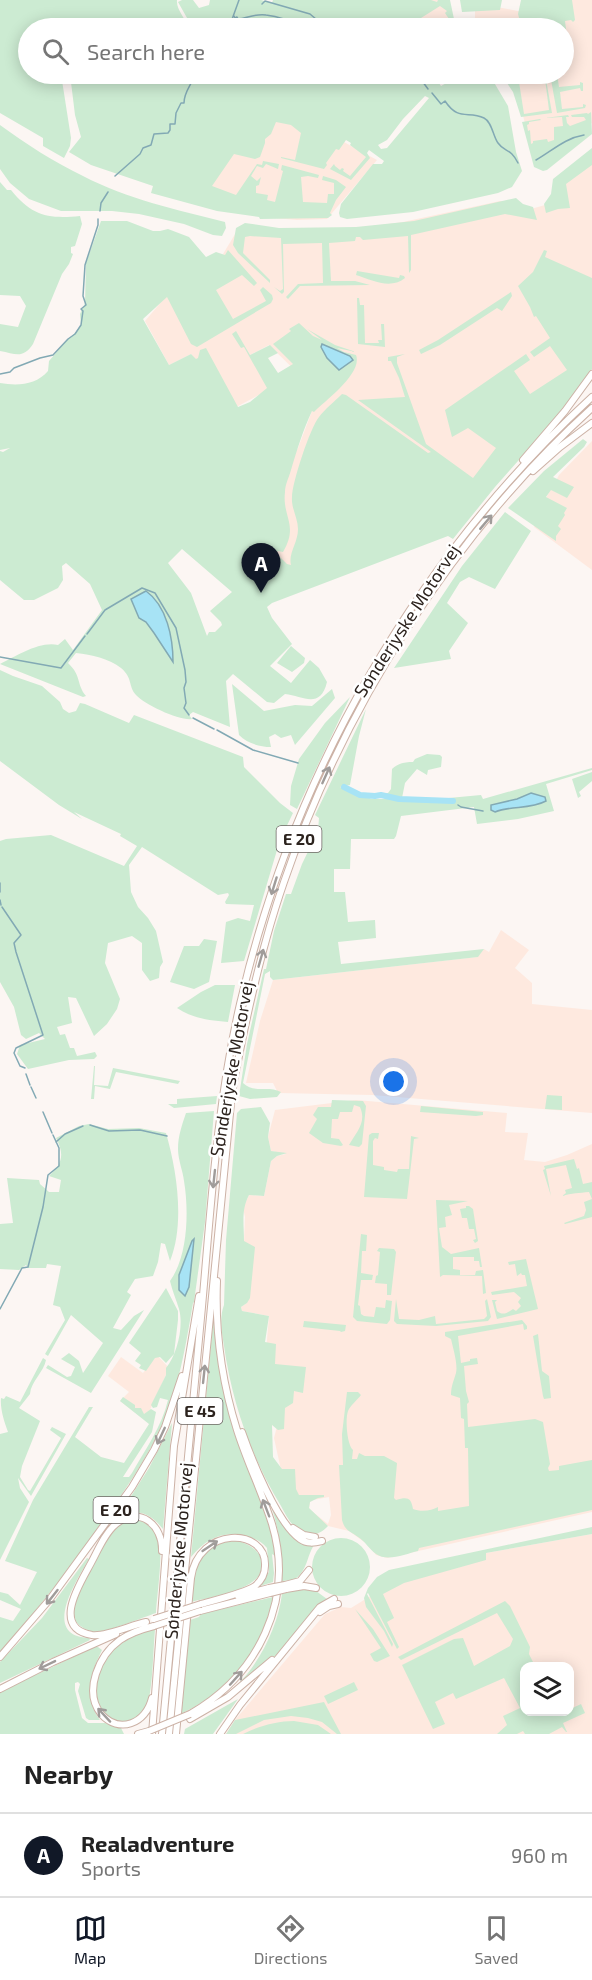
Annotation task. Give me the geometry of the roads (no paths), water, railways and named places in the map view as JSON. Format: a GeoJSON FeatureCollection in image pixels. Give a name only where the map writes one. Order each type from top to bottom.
{"type":"FeatureCollection","features":[{"type":"Feature","properties":{"kind":"highway"},"geometry":{"type":"LineString","coordinates":[[459,540],[480,509],[565,411],[592,374]]}},
{"type":"Feature","properties":{"kind":"highway","name":"Sønderjyske Motorvej"},"geometry":{"type":"LineString","coordinates":[[162,1734],[221,1113],[236,1021],[281,865],[321,767],[355,699],[408,611],[459,540],[520,468],[592,397]]}},
{"type":"Feature","properties":{"kind":"highway","name":"Sønderjyske Motorvej"},"geometry":{"type":"LineString","coordinates":[[169,1734],[232,1093],[248,1005],[272,918],[296,848],[329,768],[387,661],[461,552],[536,462],[592,408]]}},
{"type":"Feature","properties":{"kind":"highway"},"geometry":{"type":"LineString","coordinates":[[501,504],[554,452],[592,423]]}},
{"type":"Feature","properties":{"kind":"highway","name":"E 20"},"geometry":{"type":"LineString","coordinates":[[190,1716],[223,1691],[252,1658],[266,1633],[278,1588],[278,1559],[272,1523],[237,1430],[220,1358],[216,1301],[219,1223]]}},
{"type":"Feature","properties":{"kind":"highway","name":"E 20"},"geometry":{"type":"LineString","coordinates":[[0,1657],[84,1556],[143,1469],[165,1427],[176,1398],[192,1341],[209,1231]]}},
{"type":"Feature","properties":{"kind":"highway"},"geometry":{"type":"LineString","coordinates":[[156,1624],[174,1446],[192,1341]]}},
{"type":"Feature","properties":{"kind":"highway"},"geometry":{"type":"LineString","coordinates":[[220,1358],[250,1454],[276,1506],[285,1522],[299,1538],[309,1543],[322,1541]]}},
{"type":"Feature","properties":{"kind":"highway"},"geometry":{"type":"LineString","coordinates":[[276,1506],[298,1532],[315,1537]]}},
{"type":"Feature","properties":{"kind":"highway"},"geometry":{"type":"LineString","coordinates":[[151,1732],[157,1665],[156,1624],[162,1542],[161,1535],[148,1520],[129,1518],[117,1523],[107,1535],[78,1587],[70,1613],[79,1629],[90,1635],[103,1634],[146,1622],[156,1624]]}},
{"type":"Feature","properties":{"kind":"highway"},"geometry":{"type":"LineString","coordinates":[[176,1734],[194,1563],[205,1548],[224,1538],[233,1537],[246,1540],[259,1548],[264,1555],[266,1565],[260,1581],[252,1587],[210,1602],[201,1608]]}},
{"type":"Feature","properties":{"kind":"highway"},"geometry":{"type":"LineString","coordinates":[[157,1665],[150,1706],[145,1716],[135,1723],[123,1726],[111,1723],[102,1716],[97,1708],[94,1693],[96,1674],[101,1661],[119,1640],[137,1631],[201,1608],[285,1587],[300,1581],[309,1570]]}},
{"type":"Feature","properties":{"kind":"highway"},"geometry":{"type":"LineString","coordinates":[[285,1587],[316,1588]]}},
{"type":"Feature","properties":{"kind":"highway"},"geometry":{"type":"LineString","coordinates":[[210,1602],[270,1591]]}},
{"type":"Feature","properties":{"kind":"highway"},"geometry":{"type":"LineString","coordinates":[[220,1734],[240,1705],[320,1607],[336,1601],[320,1612],[274,1664]]}},
{"type":"Feature","properties":{"kind":"highway"},"geometry":{"type":"LineString","coordinates":[[0,1689],[53,1662],[146,1622]]}},
{"type":"Feature","properties":{"kind":"highway"},"geometry":{"type":"LineString","coordinates":[[138,1734],[168,1727],[208,1709],[245,1685],[295,1639]]}},
{"type":"Feature","properties":{"kind":"water"},"geometry":{"type":"Polygon","coordinates":[[[322,344],[350,356],[353,360],[339,370],[327,358],[321,347],[322,344]]]}},
{"type":"Feature","properties":{"kind":"water"},"geometry":{"type":"Polygon","coordinates":[[[146,591],[153,597],[164,614],[172,643],[173,662],[146,622],[139,618],[131,599],[146,591]]]}},
{"type":"Feature","properties":{"kind":"water"},"geometry":{"type":"Polygon","coordinates":[[[531,793],[545,797],[546,801],[533,806],[495,812],[491,810],[491,805],[531,793]]]}},
{"type":"Feature","properties":{"kind":"water"},"geometry":{"type":"Polygon","coordinates":[[[194,1239],[189,1287],[185,1296],[179,1290],[179,1275],[194,1239]]]}},
{"type":"Feature","properties":{"kind":"waterway"},"geometry":{"type":"LineString","coordinates":[[233,18],[239,0]]}},
{"type":"Feature","properties":{"kind":"waterway"},"geometry":{"type":"LineString","coordinates":[[262,4],[265,1],[310,14],[315,18]]}},
{"type":"Feature","properties":{"kind":"waterway"},"geometry":{"type":"LineString","coordinates":[[243,18],[259,15],[280,18]]}},
{"type":"Feature","properties":{"kind":"waterway"},"geometry":{"type":"LineString","coordinates":[[115,176],[140,154],[143,148],[151,145],[154,134],[168,133],[170,124],[175,124],[176,113],[181,103],[184,103],[190,84]]}},
{"type":"Feature","properties":{"kind":"waterway"},"geometry":{"type":"LineString","coordinates":[[424,84],[428,89]]}},
{"type":"Feature","properties":{"kind":"waterway"},"geometry":{"type":"LineString","coordinates":[[432,93],[441,104],[445,101],[459,113],[487,120],[498,143],[510,152],[518,163]]}},
{"type":"Feature","properties":{"kind":"waterway"},"geometry":{"type":"LineString","coordinates":[[536,160],[565,142],[584,135]]}},
{"type":"Feature","properties":{"kind":"waterway"},"geometry":{"type":"LineString","coordinates":[[100,211],[101,203],[108,192]]}},
{"type":"Feature","properties":{"kind":"waterway"},"geometry":{"type":"LineString","coordinates":[[0,374],[53,355],[81,325],[83,311],[81,309],[86,305],[83,296],[85,265],[98,219]]}},
{"type":"Feature","properties":{"kind":"waterway"},"geometry":{"type":"LineString","coordinates":[[87,634],[105,610],[142,588],[155,593],[176,628],[185,670],[186,703],[184,708],[189,715]]}},
{"type":"Feature","properties":{"kind":"waterway"},"geometry":{"type":"LineString","coordinates":[[0,657],[61,668],[85,636]]}},
{"type":"Feature","properties":{"kind":"waterway"},"geometry":{"type":"LineString","coordinates":[[193,718],[214,729]]}},
{"type":"Feature","properties":{"kind":"waterway"},"geometry":{"type":"LineString","coordinates":[[217,730],[253,750],[298,763]]}},
{"type":"Feature","properties":{"kind":"waterway"},"geometry":{"type":"LineString","coordinates":[[344,787],[360,795],[453,801]]}},
{"type":"Feature","properties":{"kind":"waterway"},"geometry":{"type":"LineString","coordinates":[[458,805],[483,811]]}},
{"type":"Feature","properties":{"kind":"waterway"},"geometry":{"type":"LineString","coordinates":[[0,883],[0,892]]}},
{"type":"Feature","properties":{"kind":"waterway"},"geometry":{"type":"LineString","coordinates":[[0,900],[1,905]]}},
{"type":"Feature","properties":{"kind":"waterway"},"geometry":{"type":"LineString","coordinates":[[2,907],[21,935],[14,943],[43,1035],[16,1048],[14,1053],[20,1066],[25,1068]]}},
{"type":"Feature","properties":{"kind":"waterway"},"geometry":{"type":"LineString","coordinates":[[26,1074],[30,1085]]}},
{"type":"Feature","properties":{"kind":"waterway"},"geometry":{"type":"LineString","coordinates":[[31,1087],[36,1098]]}},
{"type":"Feature","properties":{"kind":"waterway"},"geometry":{"type":"LineString","coordinates":[[43,1112],[52,1133]]}},
{"type":"Feature","properties":{"kind":"waterway"},"geometry":{"type":"LineString","coordinates":[[90,1125],[109,1131],[140,1130],[167,1136]]}},
{"type":"Feature","properties":{"kind":"waterway"},"geometry":{"type":"LineString","coordinates":[[56,1142],[65,1134],[83,1126]]}},
{"type":"Feature","properties":{"kind":"waterway"},"geometry":{"type":"LineString","coordinates":[[0,1309],[22,1268],[28,1267],[43,1207],[48,1175],[59,1166],[59,1148],[53,1135]]}},
{"type":"Feature","properties":{"kind":"place","name":"Realadventure"},"geometry":{"type":"Point","coordinates":[261,593]}}]}
